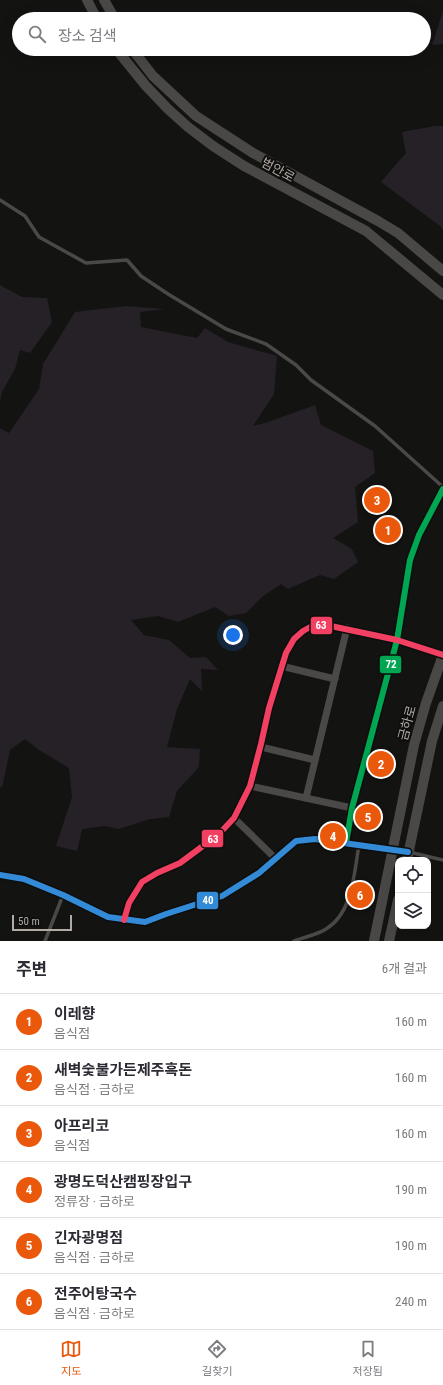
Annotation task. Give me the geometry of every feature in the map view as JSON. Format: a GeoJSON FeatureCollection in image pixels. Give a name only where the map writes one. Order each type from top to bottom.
{"type":"FeatureCollection","features":[{"type":"Feature","properties":{"kind":"main road"},"geometry":{"type":"LineString","coordinates":[[87,0],[93,12]]}},
{"type":"Feature","properties":{"kind":"main road"},"geometry":{"type":"LineString","coordinates":[[104,0],[110,12]]}},
{"type":"Feature","properties":{"kind":"main road","name":"범안로"},"geometry":{"type":"LineString","coordinates":[[122,56],[146,86],[168,109],[188,127],[213,146],[244,166],[366,231],[443,295]]}},
{"type":"Feature","properties":{"kind":"main road","name":"범안로"},"geometry":{"type":"LineString","coordinates":[[137,56],[153,76],[196,116],[259,156],[398,233],[443,271]]}},
{"type":"Feature","properties":{"kind":"main road","name":"금하로"},"geometry":{"type":"LineString","coordinates":[[374,941],[414,745],[426,703],[443,655]]}},
{"type":"Feature","properties":{"kind":"main road"},"geometry":{"type":"LineString","coordinates":[[408,856],[432,741],[443,706]]}},
{"type":"Feature","properties":{"kind":"main road"},"geometry":{"type":"LineString","coordinates":[[389,941],[395,914]]}},
{"type":"Feature","properties":{"kind":"street"},"geometry":{"type":"LineString","coordinates":[[346,843],[352,808],[397,640],[410,560],[419,534],[443,488]]}},
{"type":"Feature","properties":{"kind":"street"},"geometry":{"type":"LineString","coordinates":[[124,920],[129,903],[142,882],[157,873],[180,863],[219,834],[234,818],[250,786],[281,666],[294,639],[303,631],[312,626],[326,625],[347,628],[397,640],[443,655]]}},
{"type":"Feature","properties":{"kind":"street"},"geometry":{"type":"LineString","coordinates":[[306,798],[347,628]]}},
{"type":"Feature","properties":{"kind":"street"},"geometry":{"type":"LineString","coordinates":[[281,666],[335,680]]}},
{"type":"Feature","properties":{"kind":"street"},"geometry":{"type":"LineString","coordinates":[[261,747],[315,760]]}},
{"type":"Feature","properties":{"kind":"street"},"geometry":{"type":"LineString","coordinates":[[250,786],[352,808]]}},
{"type":"Feature","properties":{"kind":"street"},"geometry":{"type":"LineString","coordinates":[[234,818],[276,859]]}},
{"type":"Feature","properties":{"kind":"street"},"geometry":{"type":"LineString","coordinates":[[0,875],[24,880],[63,895],[108,918],[145,922],[222,896],[259,873],[296,841],[316,839],[359,844],[393,849],[408,856]]}},
{"type":"Feature","properties":{"kind":"lane"},"geometry":{"type":"LineString","coordinates":[[0,200],[25,216],[39,237],[86,264],[127,260],[141,276],[168,294],[226,329],[266,344],[296,365],[311,380],[375,426],[443,488]]}},
{"type":"Feature","properties":{"kind":"lane"},"geometry":{"type":"LineString","coordinates":[[294,941],[326,930],[340,918],[349,899],[359,844]]}},
{"type":"Feature","properties":{"kind":"lane"},"geometry":{"type":"LineString","coordinates":[[408,856],[443,860]]}},
{"type":"Feature","properties":{"kind":"lane"},"geometry":{"type":"LineString","coordinates":[[45,941],[63,895]]}},
{"type":"Feature","properties":{"kind":"shaded area"},"geometry":{"type":"Polygon","coordinates":[[[443,11],[443,44],[432,45],[443,11]]]}},
{"type":"Feature","properties":{"kind":"shaded area"},"geometry":{"type":"Polygon","coordinates":[[[443,126],[443,230],[440,226],[381,182],[406,153],[402,132],[443,126]]]}},
{"type":"Feature","properties":{"kind":"shaded area"},"geometry":{"type":"Polygon","coordinates":[[[0,285],[22,297],[47,298],[52,322],[30,353],[20,350],[15,369],[2,392],[0,401],[0,285]]]}},
{"type":"Feature","properties":{"kind":"shaded area"},"geometry":{"type":"Polygon","coordinates":[[[126,306],[165,309],[140,312],[141,327],[197,338],[205,328],[228,342],[277,356],[274,394],[253,426],[315,405],[321,425],[373,451],[375,473],[355,487],[358,522],[333,538],[352,549],[358,562],[334,579],[320,575],[288,589],[281,584],[262,597],[246,613],[229,616],[215,607],[178,622],[158,616],[131,620],[144,635],[169,640],[190,658],[206,657],[218,670],[201,669],[202,691],[190,679],[177,709],[167,747],[200,749],[199,767],[177,791],[169,817],[150,819],[119,829],[105,826],[82,829],[77,851],[56,846],[72,797],[69,768],[39,750],[25,739],[10,750],[2,788],[0,787],[0,428],[9,433],[39,389],[43,364],[75,312],[126,306]]]}},
{"type":"Feature","properties":{"kind":"transit line","name":"72"},"geometry":{"type":"LineString","coordinates":[[346,843],[352,808],[397,640],[410,560],[419,535],[443,489]]}},
{"type":"Feature","properties":{"kind":"transit line","name":"63"},"geometry":{"type":"LineString","coordinates":[[124,920],[129,903],[142,882],[157,873],[180,863],[219,834],[234,818],[250,786],[269,708],[286,653],[294,639],[303,631],[312,626],[326,625],[397,640],[443,655]]}},
{"type":"Feature","properties":{"kind":"transit line","name":"40"},"geometry":{"type":"LineString","coordinates":[[0,875],[24,879],[63,895],[108,917],[145,922],[222,896],[259,873],[296,841],[315,839],[408,852]]}},
{"type":"Feature","properties":{"kind":"place","name":"아프리코"},"geometry":{"type":"Point","coordinates":[377,500]}},
{"type":"Feature","properties":{"kind":"place","name":"이레향"},"geometry":{"type":"Point","coordinates":[388,530]}},
{"type":"Feature","properties":{"kind":"place","name":"새벽숯불가든제주흑돈"},"geometry":{"type":"Point","coordinates":[381,764]}},
{"type":"Feature","properties":{"kind":"place","name":"긴자광명점"},"geometry":{"type":"Point","coordinates":[368,817]}},
{"type":"Feature","properties":{"kind":"place","name":"광명도덕산캠핑장입구"},"geometry":{"type":"Point","coordinates":[333,836]}},
{"type":"Feature","properties":{"kind":"place","name":"전주어탕국수"},"geometry":{"type":"Point","coordinates":[360,895]}}]}
